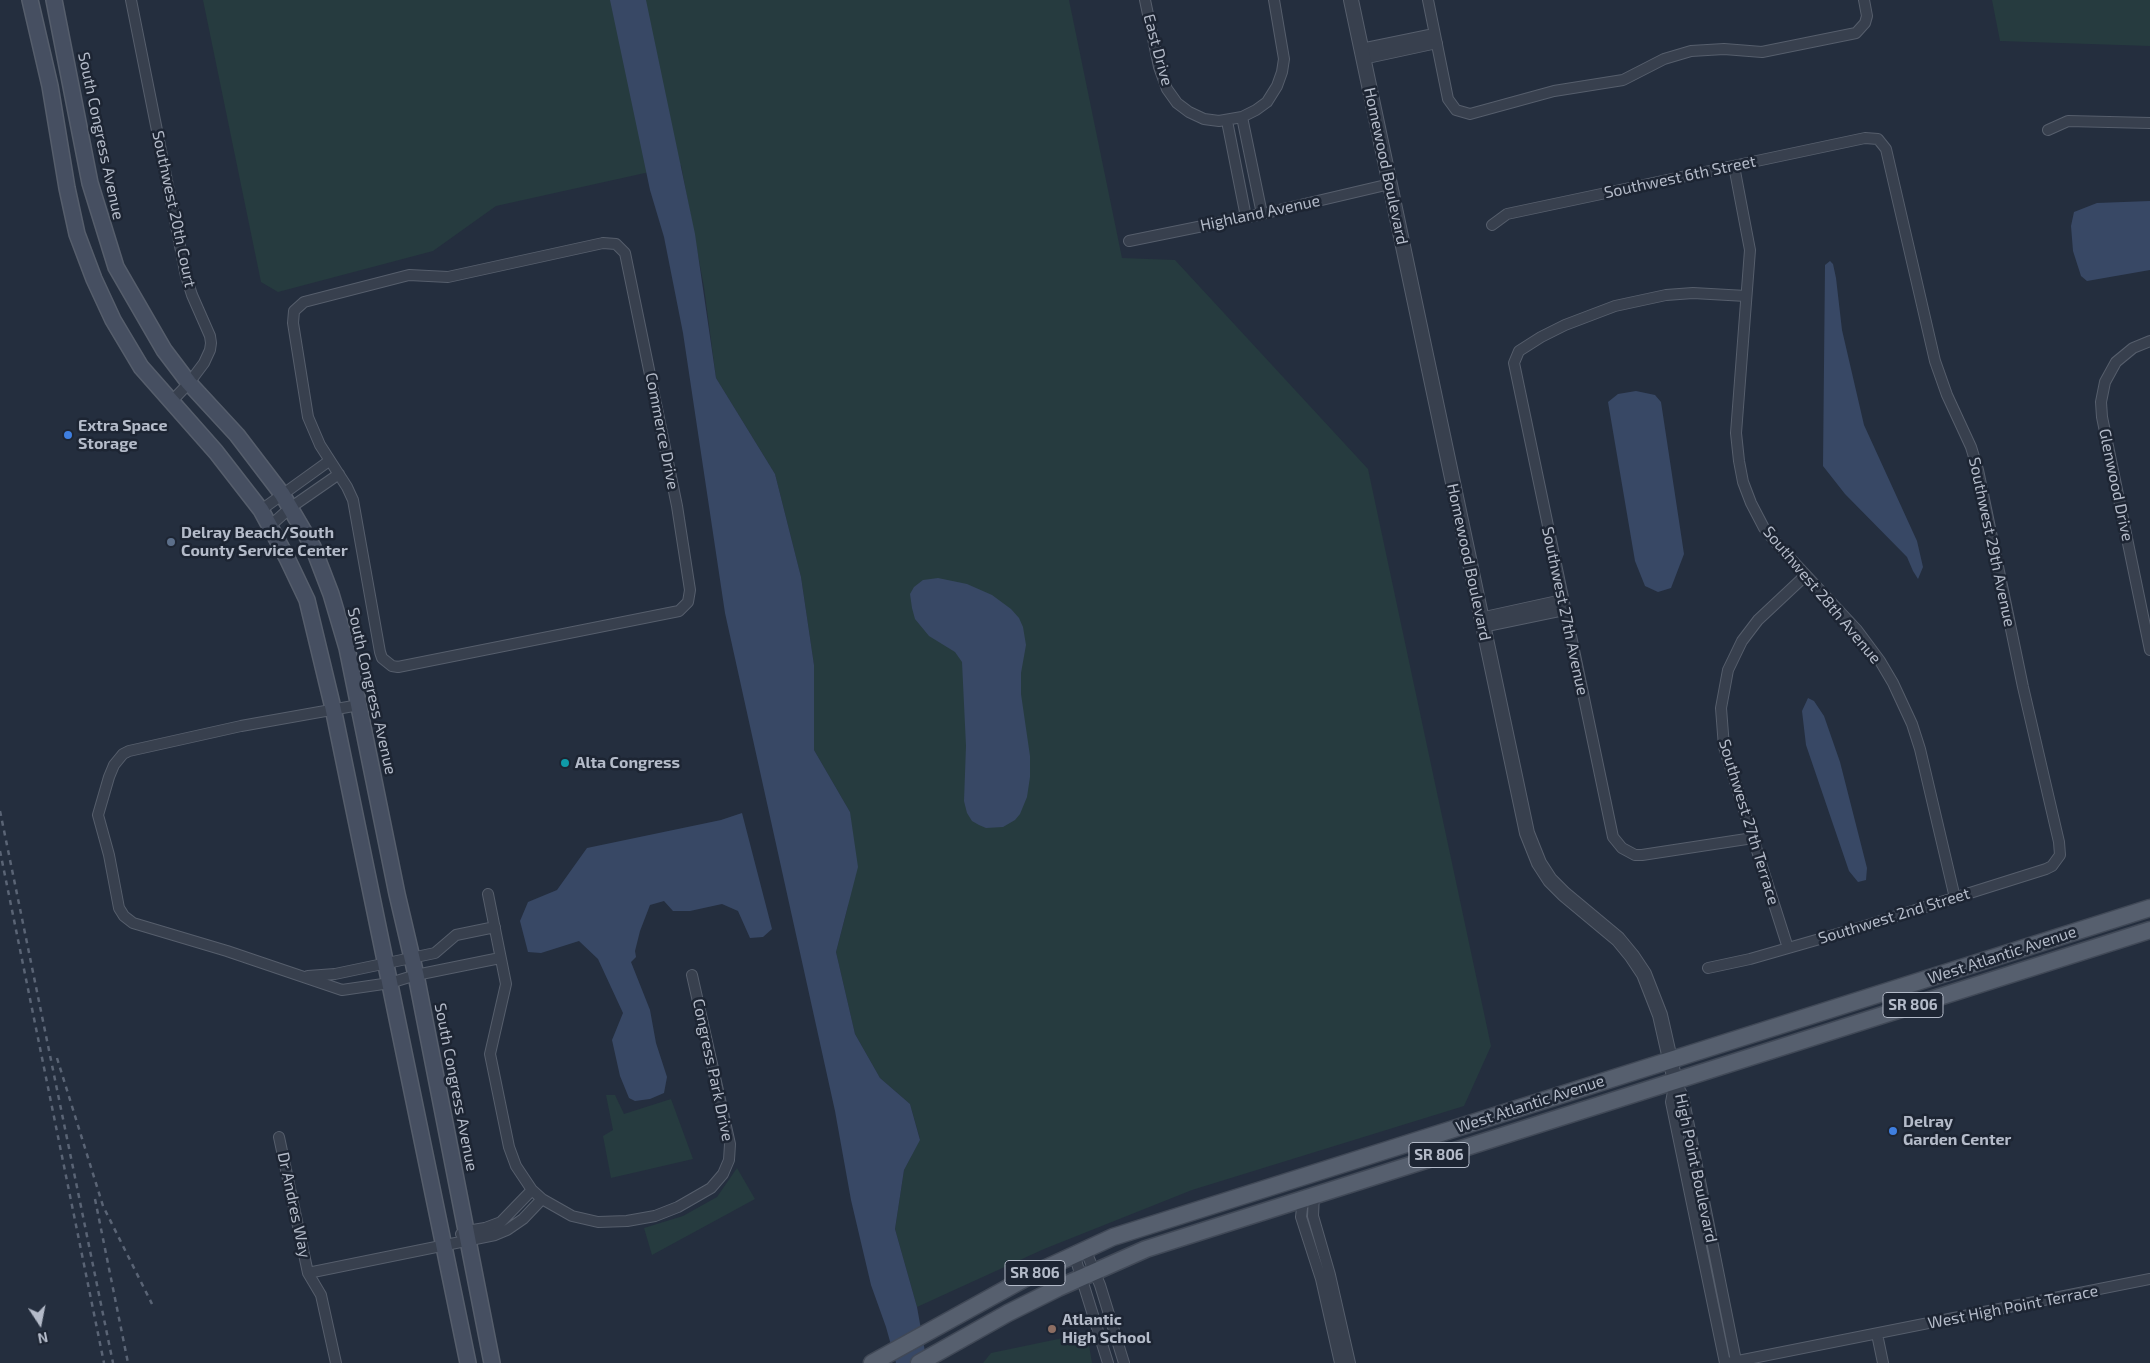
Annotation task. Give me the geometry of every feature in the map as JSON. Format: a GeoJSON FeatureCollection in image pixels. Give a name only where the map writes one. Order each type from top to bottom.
{"type":"FeatureCollection","features":[{"type":"Feature","properties":{"kind":"main road"},"geometry":{"type":"LineString","coordinates":[[30,0],[50,86],[77,234],[94,279],[113,320],[141,367],[216,452],[261,510],[288,558],[307,600],[333,708],[468,1363]]}},
{"type":"Feature","properties":{"kind":"main road","name":"South Congress Avenue"},"geometry":{"type":"LineString","coordinates":[[54,0],[90,184],[116,267],[164,350],[189,383],[237,435],[282,494],[314,548],[332,594],[347,648],[416,975],[492,1363]]}},
{"type":"Feature","properties":{"kind":"main road","name":"West Atlantic Avenue"},"geometry":{"type":"LineString","coordinates":[[878,1360],[1033,1274],[1113,1237],[2150,908]]}},
{"type":"Feature","properties":{"kind":"main road","name":"West Atlantic Avenue"},"geometry":{"type":"LineString","coordinates":[[919,1363],[1008,1313],[1088,1274],[1146,1250],[2150,930]]}},
{"type":"Feature","properties":{"kind":"main road"},"geometry":{"type":"LineString","coordinates":[[1956,969],[1962,990]]}},
{"type":"Feature","properties":{"kind":"main road"},"geometry":{"type":"LineString","coordinates":[[1309,1197],[1310,1186],[1337,1165]]}},
{"type":"Feature","properties":{"kind":"street","name":"Southwest 20th Court"},"geometry":{"type":"LineString","coordinates":[[131,0],[186,276],[211,343],[208,357],[189,383],[171,402]]}},
{"type":"Feature","properties":{"kind":"street","name":"East Drive"},"geometry":{"type":"LineString","coordinates":[[1145,0],[1161,75],[1171,95],[1183,108],[1198,116],[1212,120],[1234,119]]}},
{"type":"Feature","properties":{"kind":"street"},"geometry":{"type":"LineString","coordinates":[[1234,119],[1256,110],[1266,102],[1280,80],[1284,66],[1284,52],[1274,0]]}},
{"type":"Feature","properties":{"kind":"street","name":"Homewood Boulevard"},"geometry":{"type":"LineString","coordinates":[[1351,0],[1527,833],[1532,849],[1550,880],[1607,930],[1632,956],[1653,993],[1660,1014],[1675,1081]]}},
{"type":"Feature","properties":{"kind":"street"},"geometry":{"type":"LineString","coordinates":[[1428,0],[1448,99],[1456,110],[1470,114],[1554,91],[1622,80],[1664,59],[1691,51],[1724,49],[1762,52],[1856,32],[1865,23],[1867,16],[1864,0]]}},
{"type":"Feature","properties":{"kind":"street"},"geometry":{"type":"LineString","coordinates":[[1362,54],[1435,39]]}},
{"type":"Feature","properties":{"kind":"street"},"geometry":{"type":"LineString","coordinates":[[50,86],[71,81]]}},
{"type":"Feature","properties":{"kind":"street"},"geometry":{"type":"LineString","coordinates":[[1234,119],[1262,214]]}},
{"type":"Feature","properties":{"kind":"street"},"geometry":{"type":"LineString","coordinates":[[1234,119],[1246,217]]}},
{"type":"Feature","properties":{"kind":"street"},"geometry":{"type":"LineString","coordinates":[[2048,130],[2068,121],[2150,123]]}},
{"type":"Feature","properties":{"kind":"street","name":"Southwest 6th Street"},"geometry":{"type":"LineString","coordinates":[[1492,226],[1507,214],[1872,138]]}},
{"type":"Feature","properties":{"kind":"street","name":"Southwest 29th Avenue"},"geometry":{"type":"LineString","coordinates":[[1872,138],[1878,139],[1886,149],[1935,361],[1947,395],[1972,447],[2023,686],[2059,842]]}},
{"type":"Feature","properties":{"kind":"street","name":"Southwest 28th Avenue"},"geometry":{"type":"LineString","coordinates":[[1734,166],[1750,250],[1736,433],[1743,482],[1757,516],[1778,545],[1869,645],[1894,683],[1920,749],[1955,898]]}},
{"type":"Feature","properties":{"kind":"street","name":"Highland Avenue"},"geometry":{"type":"LineString","coordinates":[[1129,241],[1262,214],[1390,184]]}},
{"type":"Feature","properties":{"kind":"street","name":"Commerce Drive"},"geometry":{"type":"LineString","coordinates":[[603,243],[616,244],[624,253],[677,506],[690,590],[688,602],[679,611],[398,668],[392,666],[382,658],[380,652],[351,493],[329,461],[308,416],[292,317],[298,306],[304,302],[409,275],[448,277],[603,243]]}},
{"type":"Feature","properties":{"kind":"street","name":"Southwest 27th Avenue"},"geometry":{"type":"LineString","coordinates":[[1746,296],[1720,294],[1675,295],[1614,306],[1565,325],[1524,348],[1516,356],[1514,363],[1611,830],[1617,843],[1635,855],[1642,855],[1753,838]]}},
{"type":"Feature","properties":{"kind":"street","name":"Glenwood Drive"},"geometry":{"type":"LineString","coordinates":[[2150,341],[2133,348],[2116,362],[2105,382],[2101,402],[2102,417],[2145,603],[2150,650]]}},
{"type":"Feature","properties":{"kind":"street"},"geometry":{"type":"LineString","coordinates":[[261,510],[329,461]]}},
{"type":"Feature","properties":{"kind":"street"},"geometry":{"type":"LineString","coordinates":[[270,526],[290,508],[339,474]]}},
{"type":"Feature","properties":{"kind":"street","name":"Southwest 27th Terrace"},"geometry":{"type":"LineString","coordinates":[[1788,948],[1724,747],[1721,708],[1724,682],[1733,658],[1750,630],[1806,575]]}},
{"type":"Feature","properties":{"kind":"street"},"geometry":{"type":"LineString","coordinates":[[1482,622],[1563,605]]}},
{"type":"Feature","properties":{"kind":"street"},"geometry":{"type":"LineString","coordinates":[[359,705],[333,708],[241,726],[129,751],[119,759],[114,765],[98,815],[110,855],[119,908],[124,916],[133,923],[304,976],[342,990],[390,983],[416,975],[500,958]]}},
{"type":"Feature","properties":{"kind":"street","name":"Southwest 2nd Street"},"geometry":{"type":"LineString","coordinates":[[1708,968],[1750,959],[1865,926],[2052,866],[2060,855],[2059,842]]}},
{"type":"Feature","properties":{"kind":"street","name":"Congress Park Drive"},"geometry":{"type":"LineString","coordinates":[[488,894],[506,984],[491,1047],[492,1064],[509,1147],[516,1166],[532,1190],[542,1200],[572,1216],[598,1222],[627,1221],[656,1216],[678,1207],[711,1188],[723,1174],[729,1160],[730,1144],[692,975]]}},
{"type":"Feature","properties":{"kind":"street"},"geometry":{"type":"LineString","coordinates":[[304,976],[335,974],[435,953],[456,935],[495,927]]}},
{"type":"Feature","properties":{"kind":"street","name":"High Point Boulevard"},"geometry":{"type":"LineString","coordinates":[[1675,1081],[1684,1096],[1730,1362],[1877,1334]]}},
{"type":"Feature","properties":{"kind":"street","name":"Dr Andres Way"},"geometry":{"type":"LineString","coordinates":[[279,1137],[308,1273],[321,1295],[336,1363]]}},
{"type":"Feature","properties":{"kind":"street"},"geometry":{"type":"LineString","coordinates":[[308,1273],[443,1245],[468,1236],[501,1222],[532,1190]]}},
{"type":"Feature","properties":{"kind":"street"},"geometry":{"type":"LineString","coordinates":[[1309,1197],[1301,1216],[1321,1279],[1340,1363]]}},
{"type":"Feature","properties":{"kind":"street"},"geometry":{"type":"LineString","coordinates":[[1309,1197],[1330,1275],[1350,1363]]}},
{"type":"Feature","properties":{"kind":"street"},"geometry":{"type":"LineString","coordinates":[[468,1236],[482,1239],[507,1230],[523,1219],[542,1200]]}},
{"type":"Feature","properties":{"kind":"street"},"geometry":{"type":"LineString","coordinates":[[1080,1251],[1124,1363]]}},
{"type":"Feature","properties":{"kind":"street"},"geometry":{"type":"LineString","coordinates":[[1088,1274],[1108,1363]]}},
{"type":"Feature","properties":{"kind":"street","name":"West High Point Terrace"},"geometry":{"type":"LineString","coordinates":[[1877,1334],[2150,1279]]}},
{"type":"Feature","properties":{"kind":"street"},"geometry":{"type":"LineString","coordinates":[[1877,1334],[1883,1363]]}},
{"type":"Feature","properties":{"kind":"green space"},"geometry":{"type":"Polygon","coordinates":[[[203,0],[1069,0],[1122,258],[1175,260],[1368,469],[1491,1046],[1464,1106],[1192,1190],[1044,1249],[917,1307],[895,1229],[904,1170],[920,1139],[910,1104],[880,1078],[855,1034],[836,952],[848,906],[850,812],[814,750],[814,665],[801,577],[775,474],[716,378],[704,287],[681,165],[496,206],[433,251],[278,292],[261,282],[203,0]]]}},
{"type":"Feature","properties":{"kind":"green space"},"geometry":{"type":"Polygon","coordinates":[[[1992,0],[2150,0],[2150,46],[2000,41],[1992,0]]]}},
{"type":"Feature","properties":{"kind":"green space"},"geometry":{"type":"Polygon","coordinates":[[[606,1095],[615,1095],[624,1114],[671,1099],[693,1159],[611,1178],[603,1136],[613,1130],[606,1095]]]}},
{"type":"Feature","properties":{"kind":"green space"},"geometry":{"type":"Polygon","coordinates":[[[737,1168],[755,1199],[652,1255],[644,1228],[683,1216],[717,1197],[737,1168]]]}},
{"type":"Feature","properties":{"kind":"green space"},"geometry":{"type":"Polygon","coordinates":[[[1087,1333],[1092,1363],[983,1363],[991,1353],[1087,1333]]]}},
{"type":"Feature","properties":{"kind":"water"},"geometry":{"type":"Polygon","coordinates":[[[610,0],[646,0],[695,234],[716,378],[775,474],[801,577],[814,665],[814,750],[850,812],[858,867],[836,952],[855,1034],[880,1078],[910,1104],[920,1140],[904,1170],[895,1229],[917,1307],[927,1363],[896,1363],[871,1285],[851,1200],[835,1111],[725,613],[683,333],[664,237],[650,190],[610,0]]]}},
{"type":"Feature","properties":{"kind":"water"},"geometry":{"type":"Polygon","coordinates":[[[2150,201],[2150,270],[2087,281],[2081,276],[2073,251],[2071,226],[2074,212],[2097,203],[2150,201]]]}},
{"type":"Feature","properties":{"kind":"water"},"geometry":{"type":"Polygon","coordinates":[[[1830,261],[1833,264],[1836,278],[1842,330],[1864,425],[1917,541],[1923,567],[1918,579],[1907,557],[1845,494],[1823,466],[1825,265],[1830,261]]]}},
{"type":"Feature","properties":{"kind":"water"},"geometry":{"type":"Polygon","coordinates":[[[1636,391],[1655,395],[1661,402],[1684,554],[1671,588],[1658,592],[1645,586],[1635,561],[1608,402],[1618,394],[1636,391]]]}},
{"type":"Feature","properties":{"kind":"water"},"geometry":{"type":"Polygon","coordinates":[[[938,578],[967,584],[992,595],[1011,609],[1019,618],[1023,627],[1026,645],[1021,673],[1021,694],[1030,756],[1030,777],[1027,797],[1020,814],[1015,820],[1003,827],[986,828],[972,821],[967,813],[964,801],[966,746],[962,662],[955,652],[929,636],[915,619],[912,608],[910,594],[914,587],[923,580],[938,578]]]}},
{"type":"Feature","properties":{"kind":"water"},"geometry":{"type":"Polygon","coordinates":[[[1808,698],[1814,701],[1824,716],[1840,762],[1867,868],[1866,880],[1858,882],[1849,871],[1806,745],[1802,711],[1808,698]]]}},
{"type":"Feature","properties":{"kind":"water"},"geometry":{"type":"Polygon","coordinates":[[[742,813],[772,929],[763,937],[750,938],[738,911],[722,904],[690,911],[673,911],[664,901],[650,905],[640,931],[635,951],[636,957],[631,962],[650,1010],[656,1043],[667,1077],[664,1093],[650,1099],[635,1101],[629,1098],[620,1076],[612,1040],[623,1013],[598,959],[579,941],[541,953],[528,952],[520,921],[528,902],[557,890],[587,848],[721,820],[742,813]]]}},
{"type":"Feature","properties":{"kind":"railway"},"geometry":{"type":"LineString","coordinates":[[0,811],[113,1363]]}},
{"type":"Feature","properties":{"kind":"railway"},"geometry":{"type":"LineString","coordinates":[[0,851],[104,1363]]}},
{"type":"Feature","properties":{"kind":"railway"},"geometry":{"type":"LineString","coordinates":[[57,1058],[103,1206],[152,1304]]}},
{"type":"Feature","properties":{"kind":"railway"},"geometry":{"type":"LineString","coordinates":[[95,1199],[128,1363]]}},
{"type":"Feature","properties":{"kind":"place","name":"Extra Space Storage"},"geometry":{"type":"Point","coordinates":[68,435]}},
{"type":"Feature","properties":{"kind":"place","name":"Delray Beach/South County Service Center"},"geometry":{"type":"Point","coordinates":[171,542]}},
{"type":"Feature","properties":{"kind":"place","name":"Alta Congress"},"geometry":{"type":"Point","coordinates":[565,763]}},
{"type":"Feature","properties":{"kind":"place","name":"Delray Garden Center"},"geometry":{"type":"Point","coordinates":[1893,1131]}},
{"type":"Feature","properties":{"kind":"place","name":"Atlantic High School"},"geometry":{"type":"Point","coordinates":[1052,1329]}}]}
